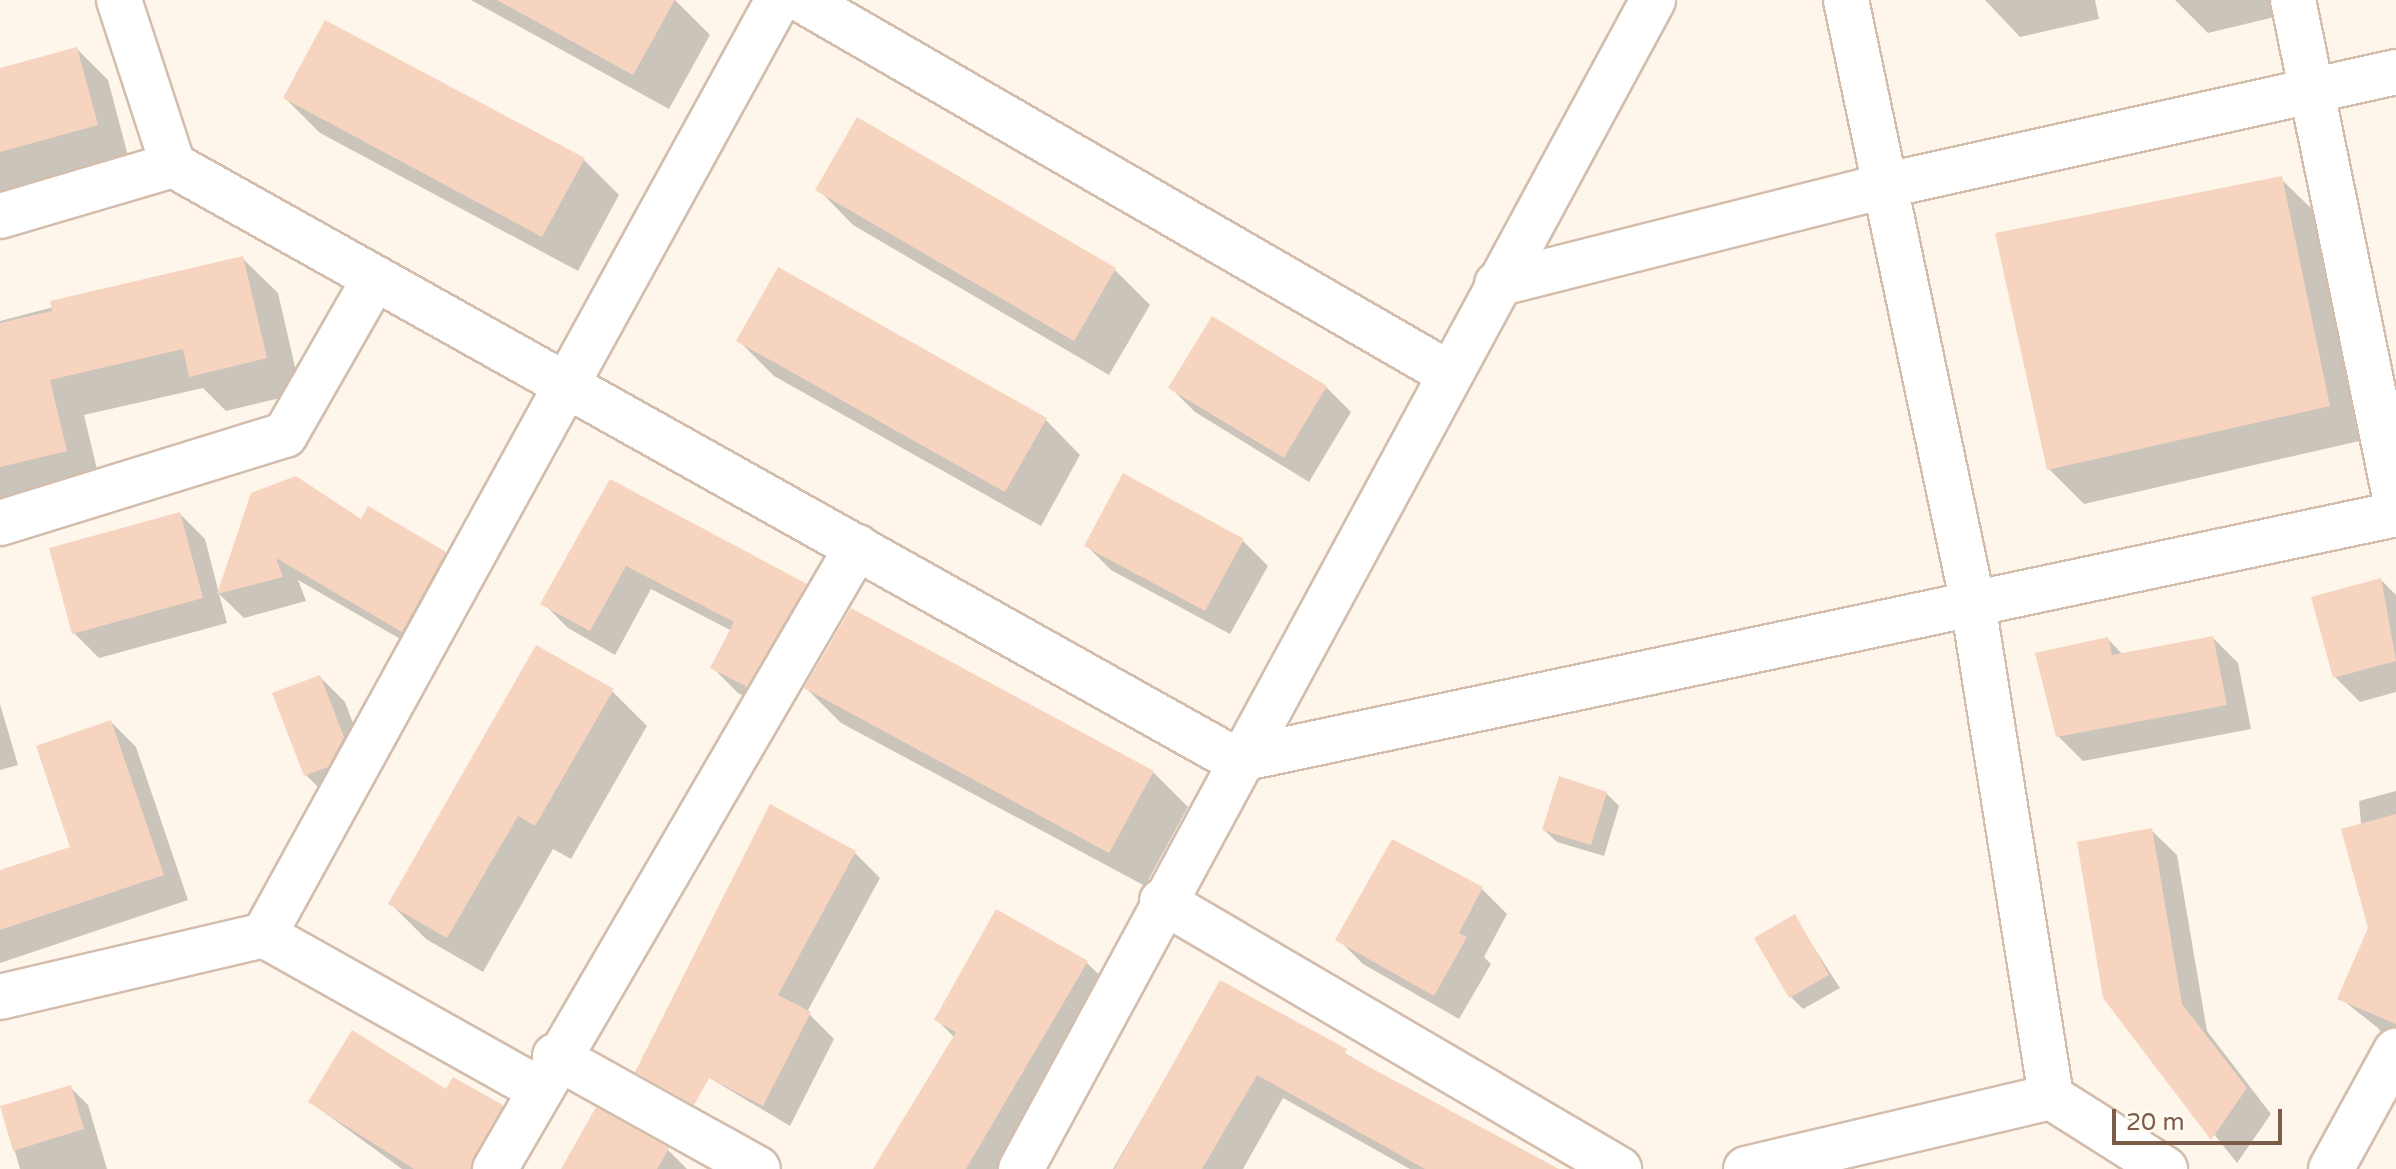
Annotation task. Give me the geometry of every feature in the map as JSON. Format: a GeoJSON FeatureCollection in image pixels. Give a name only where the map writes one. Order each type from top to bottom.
{"type":"FeatureCollection","features":[{"type":"Feature","properties":{"kind":"street"},"geometry":{"type":"LineString","coordinates":[[119,0],[173,165],[1236,760],[2396,514]]}},
{"type":"Feature","properties":{"kind":"street"},"geometry":{"type":"LineString","coordinates":[[264,935],[563,382],[778,0]]}},
{"type":"Feature","properties":{"kind":"street"},"geometry":{"type":"LineString","coordinates":[[802,0],[1448,373]]}},
{"type":"Feature","properties":{"kind":"street"},"geometry":{"type":"LineString","coordinates":[[1021,1169],[1236,760],[1653,0]]}},
{"type":"Feature","properties":{"kind":"street"},"geometry":{"type":"LineString","coordinates":[[1846,0],[1973,604],[2051,1097]]}},
{"type":"Feature","properties":{"kind":"street"},"geometry":{"type":"LineString","coordinates":[[2293,0],[2307,89],[2396,502]]}},
{"type":"Feature","properties":{"kind":"street"},"geometry":{"type":"LineString","coordinates":[[1497,284],[1883,186],[2307,89],[2396,72]]}},
{"type":"Feature","properties":{"kind":"street"},"geometry":{"type":"LineString","coordinates":[[0,216],[173,165]]}},
{"type":"Feature","properties":{"kind":"street"},"geometry":{"type":"LineString","coordinates":[[0,523],[285,435],[375,278]]}},
{"type":"Feature","properties":{"kind":"street"},"geometry":{"type":"LineString","coordinates":[[495,1169],[546,1072],[857,547]]}},
{"type":"Feature","properties":{"kind":"street"},"geometry":{"type":"LineString","coordinates":[[1162,901],[1619,1169]]}},
{"type":"Feature","properties":{"kind":"street"},"geometry":{"type":"LineString","coordinates":[[0,997],[264,935],[546,1072],[758,1169]]}},
{"type":"Feature","properties":{"kind":"street"},"geometry":{"type":"LineString","coordinates":[[2331,1169],[2396,1051]]}},
{"type":"Feature","properties":{"kind":"street"},"geometry":{"type":"LineString","coordinates":[[1746,1169],[2051,1097],[2165,1169]]}},
{"type":"Feature","properties":{"kind":"building"},"geometry":{"type":"Polygon","coordinates":[[[497,0],[675,0],[633,75],[497,0]]]}},
{"type":"Feature","properties":{"kind":"building"},"geometry":{"type":"Polygon","coordinates":[[[325,20],[585,158],[542,237],[283,98],[325,20]]]}},
{"type":"Feature","properties":{"kind":"building"},"geometry":{"type":"Polygon","coordinates":[[[77,47],[98,125],[0,152],[0,68],[77,47]]]}},
{"type":"Feature","properties":{"kind":"building"},"geometry":{"type":"Polygon","coordinates":[[[857,117],[1116,268],[1074,341],[815,190],[857,117]]]}},
{"type":"Feature","properties":{"kind":"building"},"geometry":{"type":"Polygon","coordinates":[[[2282,176],[2330,406],[2047,470],[1995,233],[2282,176]]]}},
{"type":"Feature","properties":{"kind":"building"},"geometry":{"type":"Polygon","coordinates":[[[243,256],[267,358],[189,377],[183,349],[50,380],[67,451],[0,467],[0,323],[52,311],[50,301],[243,256]]]}},
{"type":"Feature","properties":{"kind":"building"},"geometry":{"type":"Polygon","coordinates":[[[778,267],[1047,418],[1005,492],[736,341],[778,267]]]}},
{"type":"Feature","properties":{"kind":"building"},"geometry":{"type":"Polygon","coordinates":[[[1212,316],[1327,386],[1284,458],[1168,388],[1212,316]]]}},
{"type":"Feature","properties":{"kind":"building"},"geometry":{"type":"Polygon","coordinates":[[[1123,473],[1244,539],[1205,611],[1084,546],[1123,473]]]}},
{"type":"Feature","properties":{"kind":"building"},"geometry":{"type":"Polygon","coordinates":[[[296,476],[361,519],[368,506],[446,552],[402,632],[276,558],[283,577],[217,594],[251,493],[296,476]]]}},
{"type":"Feature","properties":{"kind":"building"},"geometry":{"type":"Polygon","coordinates":[[[610,479],[807,584],[747,687],[710,668],[734,622],[626,566],[590,631],[540,604],[610,479]]]}},
{"type":"Feature","properties":{"kind":"building"},"geometry":{"type":"Polygon","coordinates":[[[180,512],[203,598],[72,634],[49,548],[180,512]]]}},
{"type":"Feature","properties":{"kind":"building"},"geometry":{"type":"Polygon","coordinates":[[[2381,578],[2396,661],[2333,678],[2311,597],[2381,578]]]}},
{"type":"Feature","properties":{"kind":"building"},"geometry":{"type":"Polygon","coordinates":[[[851,608],[1154,771],[1109,853],[804,688],[851,608]]]}},
{"type":"Feature","properties":{"kind":"building"},"geometry":{"type":"Polygon","coordinates":[[[2213,636],[2227,705],[2056,737],[2035,653],[2108,637],[2112,655],[2213,636]]]}},
{"type":"Feature","properties":{"kind":"building"},"geometry":{"type":"Polygon","coordinates":[[[536,645],[614,689],[535,826],[518,816],[447,938],[388,904],[536,645]]]}},
{"type":"Feature","properties":{"kind":"building"},"geometry":{"type":"Polygon","coordinates":[[[320,675],[344,737],[328,767],[304,776],[272,693],[320,675]]]}},
{"type":"Feature","properties":{"kind":"building"},"geometry":{"type":"Polygon","coordinates":[[[111,720],[164,875],[0,930],[0,870],[70,847],[36,746],[111,720]]]}},
{"type":"Feature","properties":{"kind":"building"},"geometry":{"type":"Polygon","coordinates":[[[1559,776],[1607,792],[1591,845],[1542,830],[1559,776]]]}},
{"type":"Feature","properties":{"kind":"building"},"geometry":{"type":"Polygon","coordinates":[[[770,804],[856,851],[778,995],[811,1012],[763,1106],[709,1078],[694,1105],[635,1072],[770,804]]]}},
{"type":"Feature","properties":{"kind":"building"},"geometry":{"type":"Polygon","coordinates":[[[2396,814],[2396,1024],[2337,999],[2368,928],[2341,829],[2396,814]]]}},
{"type":"Feature","properties":{"kind":"building"},"geometry":{"type":"Polygon","coordinates":[[[2152,828],[2182,1004],[2247,1088],[2211,1140],[2103,998],[2077,842],[2152,828]]]}},
{"type":"Feature","properties":{"kind":"building"},"geometry":{"type":"Polygon","coordinates":[[[1392,839],[1483,887],[1459,933],[1467,937],[1434,996],[1335,940],[1392,839]]]}},
{"type":"Feature","properties":{"kind":"building"},"geometry":{"type":"Polygon","coordinates":[[[996,909],[1088,961],[966,1169],[873,1169],[956,1032],[934,1020],[996,909]]]}},
{"type":"Feature","properties":{"kind":"building"},"geometry":{"type":"Polygon","coordinates":[[[1795,914],[1829,975],[1789,998],[1754,938],[1795,914]]]}},
{"type":"Feature","properties":{"kind":"building"},"geometry":{"type":"Polygon","coordinates":[[[1220,980],[1347,1049],[1345,1054],[1559,1169],[1425,1169],[1257,1075],[1202,1169],[1114,1169],[1220,980]]]}},
{"type":"Feature","properties":{"kind":"building"},"geometry":{"type":"Polygon","coordinates":[[[352,1030],[446,1089],[453,1077],[503,1105],[470,1169],[414,1169],[308,1102],[352,1030]]]}},
{"type":"Feature","properties":{"kind":"building"},"geometry":{"type":"Polygon","coordinates":[[[71,1085],[84,1129],[13,1151],[0,1106],[71,1085]]]}},
{"type":"Feature","properties":{"kind":"building"},"geometry":{"type":"Polygon","coordinates":[[[596,1107],[669,1148],[657,1169],[561,1169],[596,1107]]]}}]}
